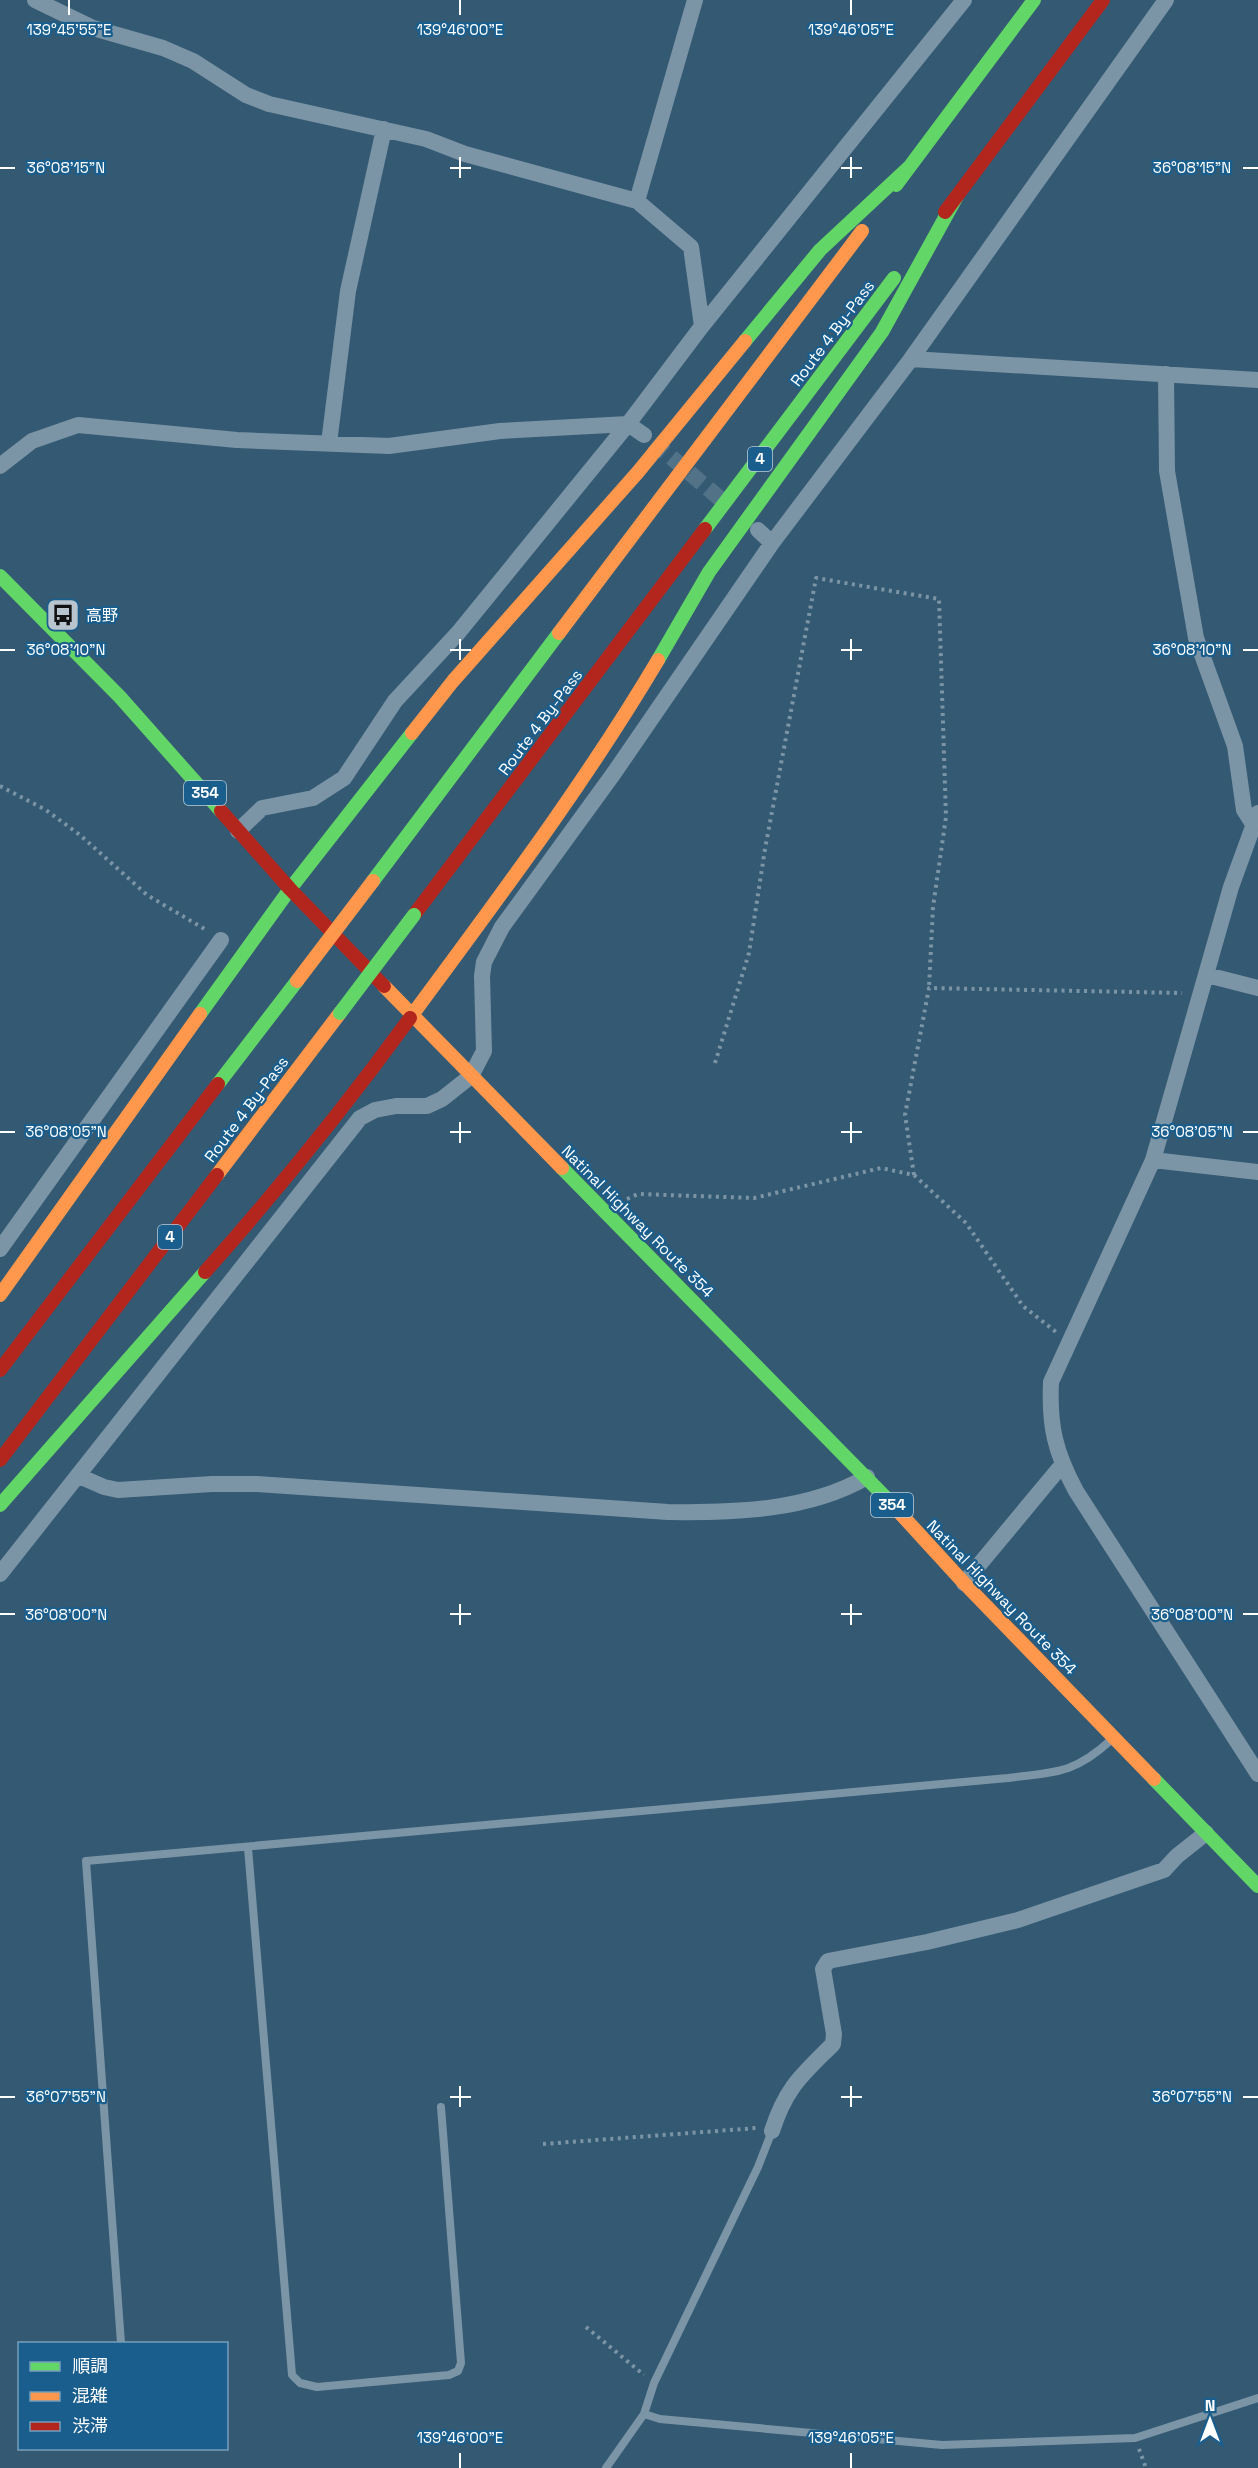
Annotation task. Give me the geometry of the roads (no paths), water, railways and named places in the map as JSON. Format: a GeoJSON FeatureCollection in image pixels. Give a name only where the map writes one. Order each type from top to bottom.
{"type":"FeatureCollection","features":[{"type":"Feature","properties":{"kind":"highway"},"geometry":{"type":"LineString","coordinates":[[0,1370],[373,881],[1034,0]]}},
{"type":"Feature","properties":{"kind":"highway","name":"Route 4 By-Pass"},"geometry":{"type":"LineString","coordinates":[[0,1460],[340,1013],[1103,0]]}},
{"type":"Feature","properties":{"kind":"highway"},"geometry":{"type":"LineString","coordinates":[[0,1295],[290,889],[453,681],[638,472],[820,250],[908,168]]}},
{"type":"Feature","properties":{"kind":"highway"},"geometry":{"type":"LineString","coordinates":[[0,1505],[243,1230],[376,1064],[553,823],[624,717],[709,572],[882,332],[957,196]]}},
{"type":"Feature","properties":{"kind":"highway","name":"Natinal Highway Route 354"},"geometry":{"type":"LineString","coordinates":[[0,576],[120,697],[290,889],[867,1477],[964,1583],[1258,1886]]}},
{"type":"Feature","properties":{"kind":"street"},"geometry":{"type":"LineString","coordinates":[[35,0],[93,28],[163,48],[193,61],[246,95],[269,104],[426,140],[465,154],[637,201],[691,247],[702,326]]}},
{"type":"Feature","properties":{"kind":"street"},"geometry":{"type":"LineString","coordinates":[[637,201],[695,0]]}},
{"type":"Feature","properties":{"kind":"street"},"geometry":{"type":"LineString","coordinates":[[238,831],[262,808],[313,798],[344,778],[395,701],[458,633],[628,424],[702,326],[964,0]]}},
{"type":"Feature","properties":{"kind":"street"},"geometry":{"type":"LineString","coordinates":[[0,1574],[360,1118],[375,1110],[396,1106],[428,1106],[442,1099],[471,1076],[484,1051],[482,976],[490,947],[772,543],[911,359],[1166,0]]}},
{"type":"Feature","properties":{"kind":"street"},"geometry":{"type":"LineString","coordinates":[[329,443],[348,291],[384,129]]}},
{"type":"Feature","properties":{"kind":"street"},"geometry":{"type":"LineString","coordinates":[[911,359],[1258,380]]}},
{"type":"Feature","properties":{"kind":"street"},"geometry":{"type":"LineString","coordinates":[[1166,374],[1167,471],[1196,638],[1235,746],[1244,810],[1255,818],[1231,887],[1153,1160],[1051,1382],[1049,1413],[1062,1465],[1076,1491],[1258,1774]]}},
{"type":"Feature","properties":{"kind":"street"},"geometry":{"type":"LineString","coordinates":[[0,466],[32,441],[78,425],[237,440],[389,446],[500,431],[628,424],[644,435]]}},
{"type":"Feature","properties":{"kind":"street"},"geometry":{"type":"LineString","coordinates":[[758,531],[772,543]]}},
{"type":"Feature","properties":{"kind":"street"},"geometry":{"type":"LineString","coordinates":[[0,1249],[221,940]]}},
{"type":"Feature","properties":{"kind":"street"},"geometry":{"type":"LineString","coordinates":[[1207,975],[1258,988]]}},
{"type":"Feature","properties":{"kind":"street"},"geometry":{"type":"LineString","coordinates":[[1153,1160],[1258,1172]]}},
{"type":"Feature","properties":{"kind":"street"},"geometry":{"type":"LineString","coordinates":[[964,1583],[1062,1465]]}},
{"type":"Feature","properties":{"kind":"street"},"geometry":{"type":"LineString","coordinates":[[79,1476],[104,1488],[118,1490],[212,1484],[257,1484],[668,1512],[728,1513],[788,1504],[844,1490],[867,1477]]}},
{"type":"Feature","properties":{"kind":"street"},"geometry":{"type":"LineString","coordinates":[[772,2131],[778,2110],[791,2085],[833,2044],[834,2034],[823,1969],[828,1961],[927,1942],[1018,1920],[1164,1870],[1177,1856],[1206,1833]]}},
{"type":"Feature","properties":{"kind":"lane"},"geometry":{"type":"LineString","coordinates":[[121,2342],[86,1862],[1008,1778],[1067,1770],[1092,1758],[1114,1738]]}},
{"type":"Feature","properties":{"kind":"lane"},"geometry":{"type":"LineString","coordinates":[[248,1848],[292,2375],[300,2383],[316,2387],[449,2375],[458,2371],[461,2362],[441,2107]]}},
{"type":"Feature","properties":{"kind":"lane"},"geometry":{"type":"LineString","coordinates":[[606,2468],[644,2414],[654,2383],[758,2167],[772,2131]]}},
{"type":"Feature","properties":{"kind":"lane"},"geometry":{"type":"LineString","coordinates":[[644,2414],[660,2420],[942,2445],[1135,2438],[1258,2398]]}},
{"type":"Feature","properties":{"kind":"tunnel"},"geometry":{"type":"LineString","coordinates":[[653,442],[730,507]]}},
{"type":"Feature","properties":{"kind":"place","name":"高野"},"geometry":{"type":"Point","coordinates":[63,615]}}]}
